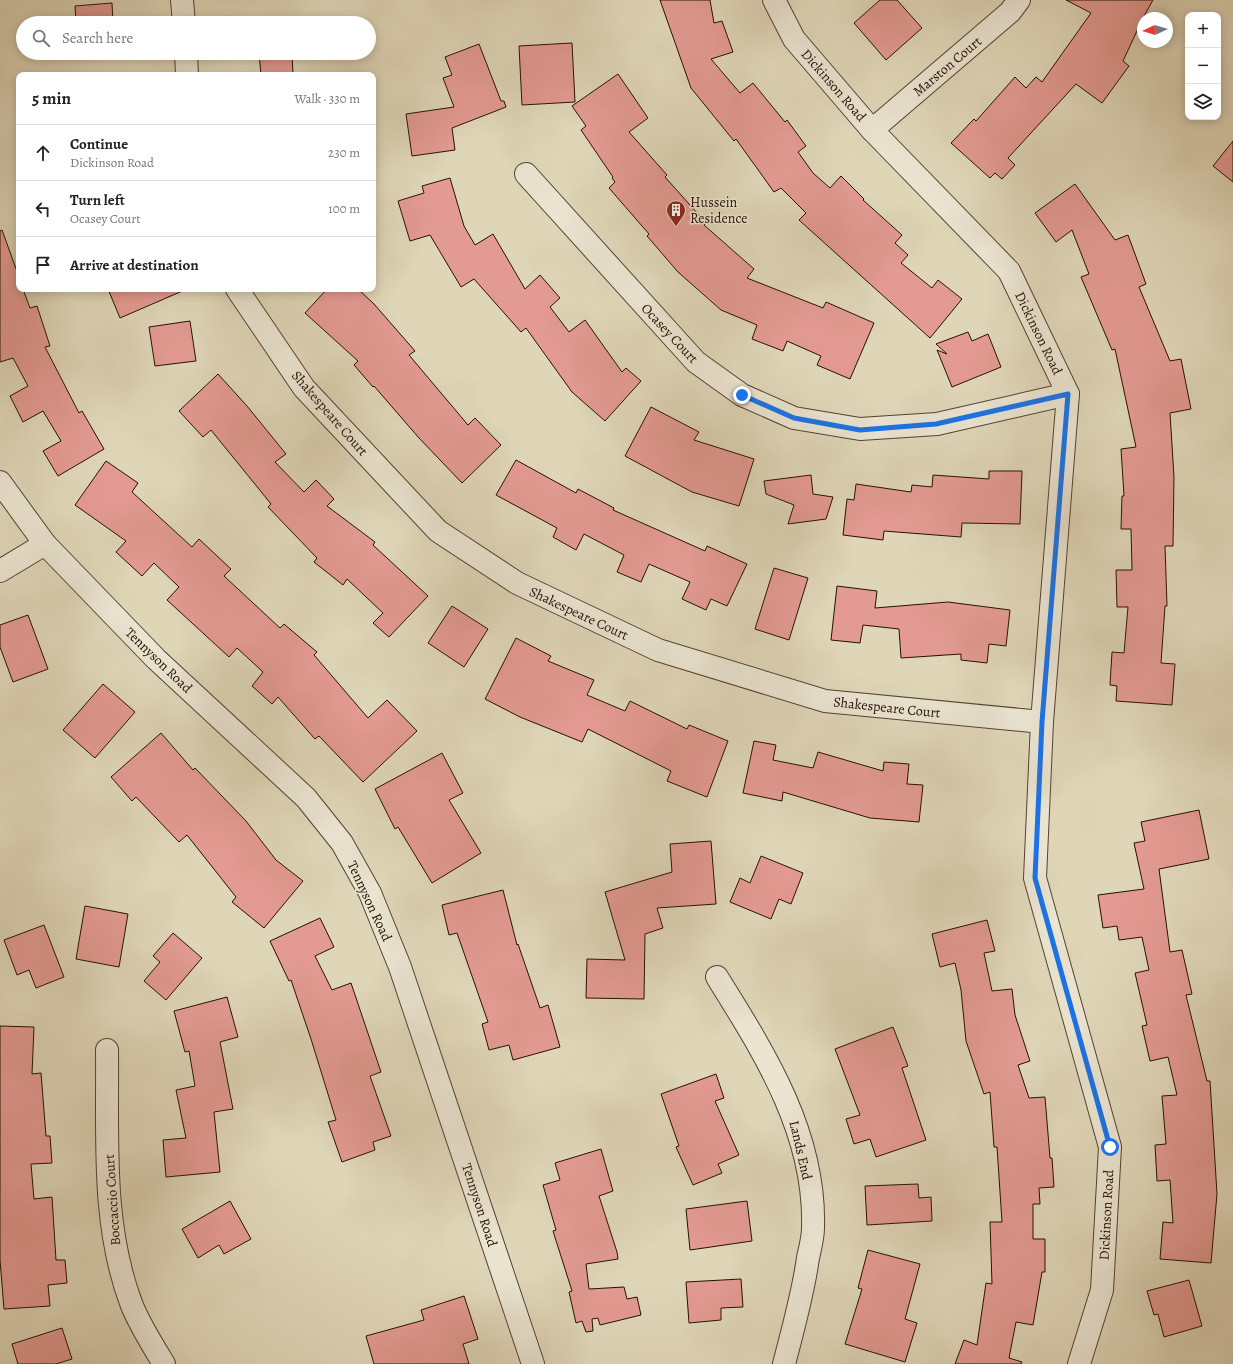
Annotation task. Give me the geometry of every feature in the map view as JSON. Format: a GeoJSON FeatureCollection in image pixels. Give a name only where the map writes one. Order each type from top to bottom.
{"type":"FeatureCollection","features":[{"type":"Feature","properties":{"kind":"street"},"geometry":{"type":"LineString","coordinates":[[182,0],[183,16]]}},
{"type":"Feature","properties":{"kind":"street","name":"Dickinson Road"},"geometry":{"type":"LineString","coordinates":[[774,0],[794,39],[872,130],[1009,271],[1068,394],[1042,722],[1035,878],[1110,1147],[1102,1290],[1079,1364]]}},
{"type":"Feature","properties":{"kind":"street","name":"Marston Court"},"geometry":{"type":"LineString","coordinates":[[872,130],[1010,12],[1019,0]]}},
{"type":"Feature","properties":{"kind":"street"},"geometry":{"type":"LineString","coordinates":[[186,60],[187,72]]}},
{"type":"Feature","properties":{"kind":"street","name":"Ocasey Court"},"geometry":{"type":"LineString","coordinates":[[526,174],[696,362],[742,395],[794,418],[860,430],[936,424],[1068,394]]}},
{"type":"Feature","properties":{"kind":"street","name":"Shakespeare Court"},"geometry":{"type":"LineString","coordinates":[[239,292],[304,388],[438,531],[517,583],[658,650],[825,701],[1042,722]]}},
{"type":"Feature","properties":{"kind":"street","name":"Tennyson Road"},"geometry":{"type":"LineString","coordinates":[[0,482],[45,544],[156,659],[306,798],[342,843],[370,893],[400,967],[533,1364]]}},
{"type":"Feature","properties":{"kind":"street"},"geometry":{"type":"LineString","coordinates":[[0,571],[45,544]]}},
{"type":"Feature","properties":{"kind":"street","name":"Lands End"},"geometry":{"type":"LineString","coordinates":[[717,977],[762,1048],[792,1111],[809,1169],[813,1228],[804,1285],[784,1364]]}},
{"type":"Feature","properties":{"kind":"street","name":"Boccaccio Court"},"geometry":{"type":"LineString","coordinates":[[107,1050],[110,1204],[116,1256],[131,1304],[164,1364]]}},
{"type":"Feature","properties":{"kind":"building"},"geometry":{"type":"Polygon","coordinates":[[[660,0],[710,0],[714,23],[722,21],[733,52],[711,59],[740,93],[753,83],[785,122],[787,120],[806,146],[798,152],[813,173],[830,188],[841,176],[864,199],[863,200],[902,235],[895,243],[908,255],[901,263],[932,288],[938,280],[962,299],[930,338],[799,220],[806,213],[781,188],[774,192],[736,139],[734,141],[691,88],[660,0]]]}},
{"type":"Feature","properties":{"kind":"building"},"geometry":{"type":"Polygon","coordinates":[[[880,0],[897,0],[922,28],[886,60],[854,23],[880,0]]]}},
{"type":"Feature","properties":{"kind":"building"},"geometry":{"type":"Polygon","coordinates":[[[1066,0],[1153,0],[1146,12],[1137,12],[1137,31],[1123,61],[1129,66],[1102,103],[1076,84],[1008,158],[1015,165],[1002,179],[995,173],[990,178],[951,143],[974,119],[976,121],[1015,77],[1026,88],[1036,77],[1042,82],[1091,13],[1066,0]]]}},
{"type":"Feature","properties":{"kind":"building"},"geometry":{"type":"Polygon","coordinates":[[[112,3],[113,16],[76,16],[75,6],[112,3]]]}},
{"type":"Feature","properties":{"kind":"building"},"geometry":{"type":"Polygon","coordinates":[[[572,43],[575,102],[522,105],[519,46],[572,43]]]}},
{"type":"Feature","properties":{"kind":"building"},"geometry":{"type":"Polygon","coordinates":[[[479,44],[501,101],[504,101],[506,107],[452,128],[455,150],[412,156],[406,114],[454,107],[443,78],[452,75],[445,57],[479,44]]]}},
{"type":"Feature","properties":{"kind":"building"},"geometry":{"type":"Polygon","coordinates":[[[260,60],[292,60],[293,72],[261,72],[260,60]]]}},
{"type":"Feature","properties":{"kind":"building"},"geometry":{"type":"Polygon","coordinates":[[[618,74],[648,118],[629,132],[667,175],[665,177],[706,223],[704,225],[754,269],[747,278],[823,308],[826,302],[874,323],[850,379],[817,365],[821,356],[787,341],[783,351],[752,339],[757,325],[721,310],[678,272],[647,236],[649,234],[609,188],[615,182],[612,178],[613,177],[581,130],[586,126],[572,106],[618,74]]]}},
{"type":"Feature","properties":{"kind":"building"},"geometry":{"type":"Polygon","coordinates":[[[1233,141],[1233,182],[1213,166],[1233,141]]]}},
{"type":"Feature","properties":{"kind":"building"},"geometry":{"type":"Polygon","coordinates":[[[450,178],[464,226],[475,245],[493,234],[525,289],[540,275],[560,298],[550,307],[569,332],[585,320],[622,372],[626,368],[641,381],[605,421],[572,392],[526,328],[521,332],[474,279],[461,287],[430,235],[410,241],[398,201],[424,193],[422,186],[450,178]]]}},
{"type":"Feature","properties":{"kind":"building"},"geometry":{"type":"Polygon","coordinates":[[[1075,184],[1115,240],[1128,235],[1146,284],[1139,287],[1170,361],[1181,359],[1191,409],[1170,413],[1174,477],[1173,546],[1165,546],[1167,606],[1165,606],[1161,663],[1175,664],[1172,705],[1116,701],[1117,686],[1110,685],[1112,652],[1124,653],[1128,607],[1117,607],[1116,570],[1132,570],[1131,529],[1121,529],[1122,496],[1124,496],[1121,449],[1136,447],[1115,349],[1112,350],[1081,277],[1089,274],[1072,230],[1056,242],[1035,213],[1075,184]]]}},
{"type":"Feature","properties":{"kind":"building"},"geometry":{"type":"Polygon","coordinates":[[[2,230],[16,269],[16,292],[24,292],[30,308],[37,306],[50,346],[45,347],[79,413],[82,411],[104,449],[58,476],[43,451],[61,441],[43,411],[23,422],[10,396],[28,386],[13,358],[0,362],[0,231],[2,230]]]}},
{"type":"Feature","properties":{"kind":"building"},"geometry":{"type":"Polygon","coordinates":[[[109,292],[180,292],[120,318],[109,292]]]}},
{"type":"Feature","properties":{"kind":"building"},"geometry":{"type":"Polygon","coordinates":[[[324,292],[361,292],[374,304],[415,351],[409,355],[468,425],[475,418],[501,445],[462,483],[419,438],[354,365],[358,361],[305,313],[324,292]]]}},
{"type":"Feature","properties":{"kind":"building"},"geometry":{"type":"Polygon","coordinates":[[[190,321],[196,361],[155,366],[149,327],[190,321]]]}},
{"type":"Feature","properties":{"kind":"building"},"geometry":{"type":"Polygon","coordinates":[[[968,332],[972,341],[988,334],[1001,367],[952,387],[937,350],[947,354],[936,344],[968,332]]]}},
{"type":"Feature","properties":{"kind":"building"},"geometry":{"type":"Polygon","coordinates":[[[218,374],[247,406],[286,454],[275,462],[304,492],[316,480],[334,499],[327,506],[375,542],[373,545],[428,596],[389,637],[373,623],[383,613],[347,579],[343,585],[314,562],[317,558],[268,507],[271,504],[211,430],[203,437],[179,411],[218,374]]]}},
{"type":"Feature","properties":{"kind":"building"},"geometry":{"type":"Polygon","coordinates":[[[651,407],[699,432],[694,440],[754,459],[739,506],[692,492],[625,456],[651,407]]]}},
{"type":"Feature","properties":{"kind":"building"},"geometry":{"type":"Polygon","coordinates":[[[516,460],[576,493],[578,489],[614,508],[613,510],[705,551],[707,546],[747,564],[727,606],[711,599],[706,610],[682,599],[690,582],[649,564],[641,582],[617,572],[624,555],[584,534],[576,550],[553,537],[557,528],[496,495],[516,460]]]}},
{"type":"Feature","properties":{"kind":"building"},"geometry":{"type":"Polygon","coordinates":[[[106,461],[138,483],[132,492],[192,547],[199,539],[231,569],[224,576],[280,628],[284,624],[317,652],[314,655],[368,718],[387,700],[417,731],[363,782],[319,736],[315,739],[278,697],[272,704],[252,686],[263,672],[237,648],[229,657],[167,600],[179,587],[154,563],[142,576],[116,552],[126,541],[75,505],[106,461]]]}},
{"type":"Feature","properties":{"kind":"building"},"geometry":{"type":"Polygon","coordinates":[[[989,471],[1022,471],[1020,524],[962,523],[961,537],[884,531],[883,540],[843,535],[847,499],[854,500],[856,484],[911,492],[912,485],[932,487],[933,475],[989,479],[989,471]]]}},
{"type":"Feature","properties":{"kind":"building"},"geometry":{"type":"Polygon","coordinates":[[[811,475],[813,494],[833,497],[826,519],[788,524],[794,505],[766,494],[764,481],[811,475]]]}},
{"type":"Feature","properties":{"kind":"building"},"geometry":{"type":"Polygon","coordinates":[[[774,568],[808,578],[789,640],[755,629],[774,568]]]}},
{"type":"Feature","properties":{"kind":"building"},"geometry":{"type":"Polygon","coordinates":[[[837,586],[877,591],[875,608],[948,602],[1010,610],[1006,646],[989,644],[987,663],[961,660],[961,654],[901,658],[899,629],[863,625],[860,643],[831,640],[837,586]]]}},
{"type":"Feature","properties":{"kind":"building"},"geometry":{"type":"Polygon","coordinates":[[[452,606],[488,629],[464,667],[428,643],[452,606]]]}},
{"type":"Feature","properties":{"kind":"building"},"geometry":{"type":"Polygon","coordinates":[[[28,615],[48,669],[13,682],[0,647],[0,625],[28,615]]]}},
{"type":"Feature","properties":{"kind":"building"},"geometry":{"type":"Polygon","coordinates":[[[516,638],[551,656],[548,661],[594,680],[587,695],[625,711],[630,701],[687,729],[689,725],[728,741],[707,797],[667,781],[671,771],[588,729],[582,742],[520,717],[485,699],[516,638]]]}},
{"type":"Feature","properties":{"kind":"building"},"geometry":{"type":"Polygon","coordinates":[[[103,684],[135,712],[95,758],[63,730],[103,684]]]}},
{"type":"Feature","properties":{"kind":"building"},"geometry":{"type":"Polygon","coordinates":[[[161,733],[193,770],[195,768],[246,821],[276,860],[303,881],[264,928],[232,902],[236,897],[187,835],[179,842],[136,797],[132,801],[111,777],[161,733]]]}},
{"type":"Feature","properties":{"kind":"building"},"geometry":{"type":"Polygon","coordinates":[[[754,741],[776,745],[773,760],[813,768],[818,752],[883,771],[884,762],[909,764],[907,784],[923,785],[919,822],[870,818],[783,792],[782,801],[743,793],[754,741]]]}},
{"type":"Feature","properties":{"kind":"building"},"geometry":{"type":"Polygon","coordinates":[[[442,753],[463,793],[449,800],[481,853],[432,883],[398,827],[395,829],[375,789],[442,753]]]}},
{"type":"Feature","properties":{"kind":"building"},"geometry":{"type":"Polygon","coordinates":[[[1199,810],[1209,859],[1159,869],[1170,952],[1182,950],[1192,994],[1186,995],[1207,1081],[1210,1081],[1217,1194],[1211,1263],[1160,1259],[1163,1222],[1173,1223],[1170,1180],[1157,1181],[1155,1145],[1166,1144],[1162,1096],[1177,1095],[1168,1057],[1150,1061],[1142,1026],[1147,1025],[1135,973],[1149,970],[1142,937],[1119,940],[1117,926],[1103,928],[1098,895],[1144,889],[1134,843],[1145,841],[1141,822],[1199,810]]]}},
{"type":"Feature","properties":{"kind":"building"},"geometry":{"type":"Polygon","coordinates":[[[711,841],[716,904],[657,908],[663,928],[645,934],[644,999],[586,998],[587,959],[625,960],[605,892],[672,872],[670,844],[711,841]]]}},
{"type":"Feature","properties":{"kind":"building"},"geometry":{"type":"Polygon","coordinates":[[[761,856],[803,873],[791,904],[779,899],[771,919],[730,902],[740,878],[750,883],[761,856]]]}},
{"type":"Feature","properties":{"kind":"building"},"geometry":{"type":"Polygon","coordinates":[[[503,890],[517,945],[518,944],[540,1008],[548,1005],[560,1047],[513,1060],[509,1045],[489,1050],[482,1024],[488,1022],[457,933],[449,935],[442,905],[503,890]]]}},
{"type":"Feature","properties":{"kind":"building"},"geometry":{"type":"Polygon","coordinates":[[[85,906],[128,914],[119,967],[76,959],[85,906]]]}},
{"type":"Feature","properties":{"kind":"building"},"geometry":{"type":"Polygon","coordinates":[[[320,918],[334,947],[315,956],[332,990],[351,983],[381,1072],[370,1076],[391,1136],[373,1142],[375,1150],[342,1162],[328,1122],[336,1120],[311,1039],[291,980],[289,981],[270,941],[320,918]]]}},
{"type":"Feature","properties":{"kind":"building"},"geometry":{"type":"Polygon","coordinates":[[[987,920],[995,951],[984,953],[992,991],[1012,989],[1015,1015],[1030,1061],[1018,1065],[1029,1098],[1045,1097],[1050,1158],[1052,1158],[1054,1187],[1039,1188],[1040,1204],[1033,1204],[1033,1239],[1045,1239],[1045,1272],[1042,1272],[1033,1325],[1016,1322],[1009,1358],[1022,1362],[1021,1364],[955,1364],[964,1340],[977,1345],[986,1283],[992,1284],[990,1222],[1002,1222],[997,1147],[994,1147],[990,1092],[984,1094],[966,1041],[961,990],[955,963],[940,967],[932,934],[987,920]]]}},
{"type":"Feature","properties":{"kind":"building"},"geometry":{"type":"Polygon","coordinates":[[[44,925],[64,977],[36,988],[29,970],[17,975],[4,940],[44,925]]]}},
{"type":"Feature","properties":{"kind":"building"},"geometry":{"type":"Polygon","coordinates":[[[173,933],[202,958],[166,1000],[144,981],[160,962],[153,956],[173,933]]]}},
{"type":"Feature","properties":{"kind":"building"},"geometry":{"type":"Polygon","coordinates":[[[227,997],[238,1037],[220,1042],[233,1109],[214,1112],[220,1172],[166,1177],[163,1140],[186,1138],[176,1090],[195,1086],[189,1051],[185,1052],[174,1011],[227,997]]]}},
{"type":"Feature","properties":{"kind":"building"},"geometry":{"type":"Polygon","coordinates":[[[0,1026],[34,1027],[32,1074],[41,1073],[46,1136],[50,1136],[52,1163],[31,1164],[34,1199],[52,1197],[56,1260],[65,1260],[67,1283],[48,1285],[50,1306],[4,1309],[0,1260],[0,1026]]]}},
{"type":"Feature","properties":{"kind":"building"},"geometry":{"type":"Polygon","coordinates":[[[893,1027],[908,1066],[902,1068],[926,1140],[876,1157],[870,1139],[854,1144],[846,1119],[860,1115],[835,1049],[893,1027]]]}},
{"type":"Feature","properties":{"kind":"building"},"geometry":{"type":"Polygon","coordinates":[[[716,1074],[724,1098],[715,1101],[739,1155],[718,1164],[722,1173],[693,1185],[676,1147],[679,1146],[661,1094],[716,1074]]]}},
{"type":"Feature","properties":{"kind":"building"},"geometry":{"type":"Polygon","coordinates":[[[601,1149],[613,1191],[599,1196],[618,1259],[586,1264],[589,1289],[624,1287],[627,1299],[637,1297],[641,1315],[600,1325],[598,1318],[592,1319],[593,1331],[586,1332],[582,1321],[576,1323],[569,1292],[572,1291],[553,1231],[556,1230],[543,1185],[560,1180],[555,1163],[601,1149]]]}},
{"type":"Feature","properties":{"kind":"building"},"geometry":{"type":"Polygon","coordinates":[[[918,1184],[919,1198],[931,1197],[932,1221],[867,1225],[865,1186],[918,1184]]]}},
{"type":"Feature","properties":{"kind":"building"},"geometry":{"type":"Polygon","coordinates":[[[230,1201],[251,1239],[224,1254],[219,1245],[198,1258],[182,1229],[230,1201]]]}},
{"type":"Feature","properties":{"kind":"building"},"geometry":{"type":"Polygon","coordinates":[[[747,1201],[752,1241],[690,1250],[686,1209],[747,1201]]]}},
{"type":"Feature","properties":{"kind":"building"},"geometry":{"type":"Polygon","coordinates":[[[868,1250],[920,1264],[905,1319],[917,1323],[905,1362],[845,1344],[862,1289],[858,1288],[868,1250]]]}},
{"type":"Feature","properties":{"kind":"building"},"geometry":{"type":"Polygon","coordinates":[[[741,1279],[743,1307],[721,1308],[721,1320],[689,1323],[686,1282],[741,1279]]]}},
{"type":"Feature","properties":{"kind":"building"},"geometry":{"type":"Polygon","coordinates":[[[1189,1280],[1202,1326],[1164,1337],[1158,1314],[1154,1315],[1147,1291],[1189,1280]]]}},
{"type":"Feature","properties":{"kind":"building"},"geometry":{"type":"Polygon","coordinates":[[[464,1296],[478,1339],[463,1344],[469,1364],[374,1364],[366,1336],[424,1320],[421,1310],[464,1296]]]}},
{"type":"Feature","properties":{"kind":"building"},"geometry":{"type":"Polygon","coordinates":[[[62,1328],[72,1359],[56,1364],[18,1364],[12,1344],[62,1328]]]}},
{"type":"Feature","properties":{"kind":"place","name":"Hussein Residence"},"geometry":{"type":"Point","coordinates":[676,227]}},
{"type":"Feature","properties":{"kind":"route"},"geometry":{"type":"LineString","coordinates":[[742,395],[794,418],[860,430],[936,424],[1068,394],[1042,722],[1035,878],[1110,1147]]}}]}
